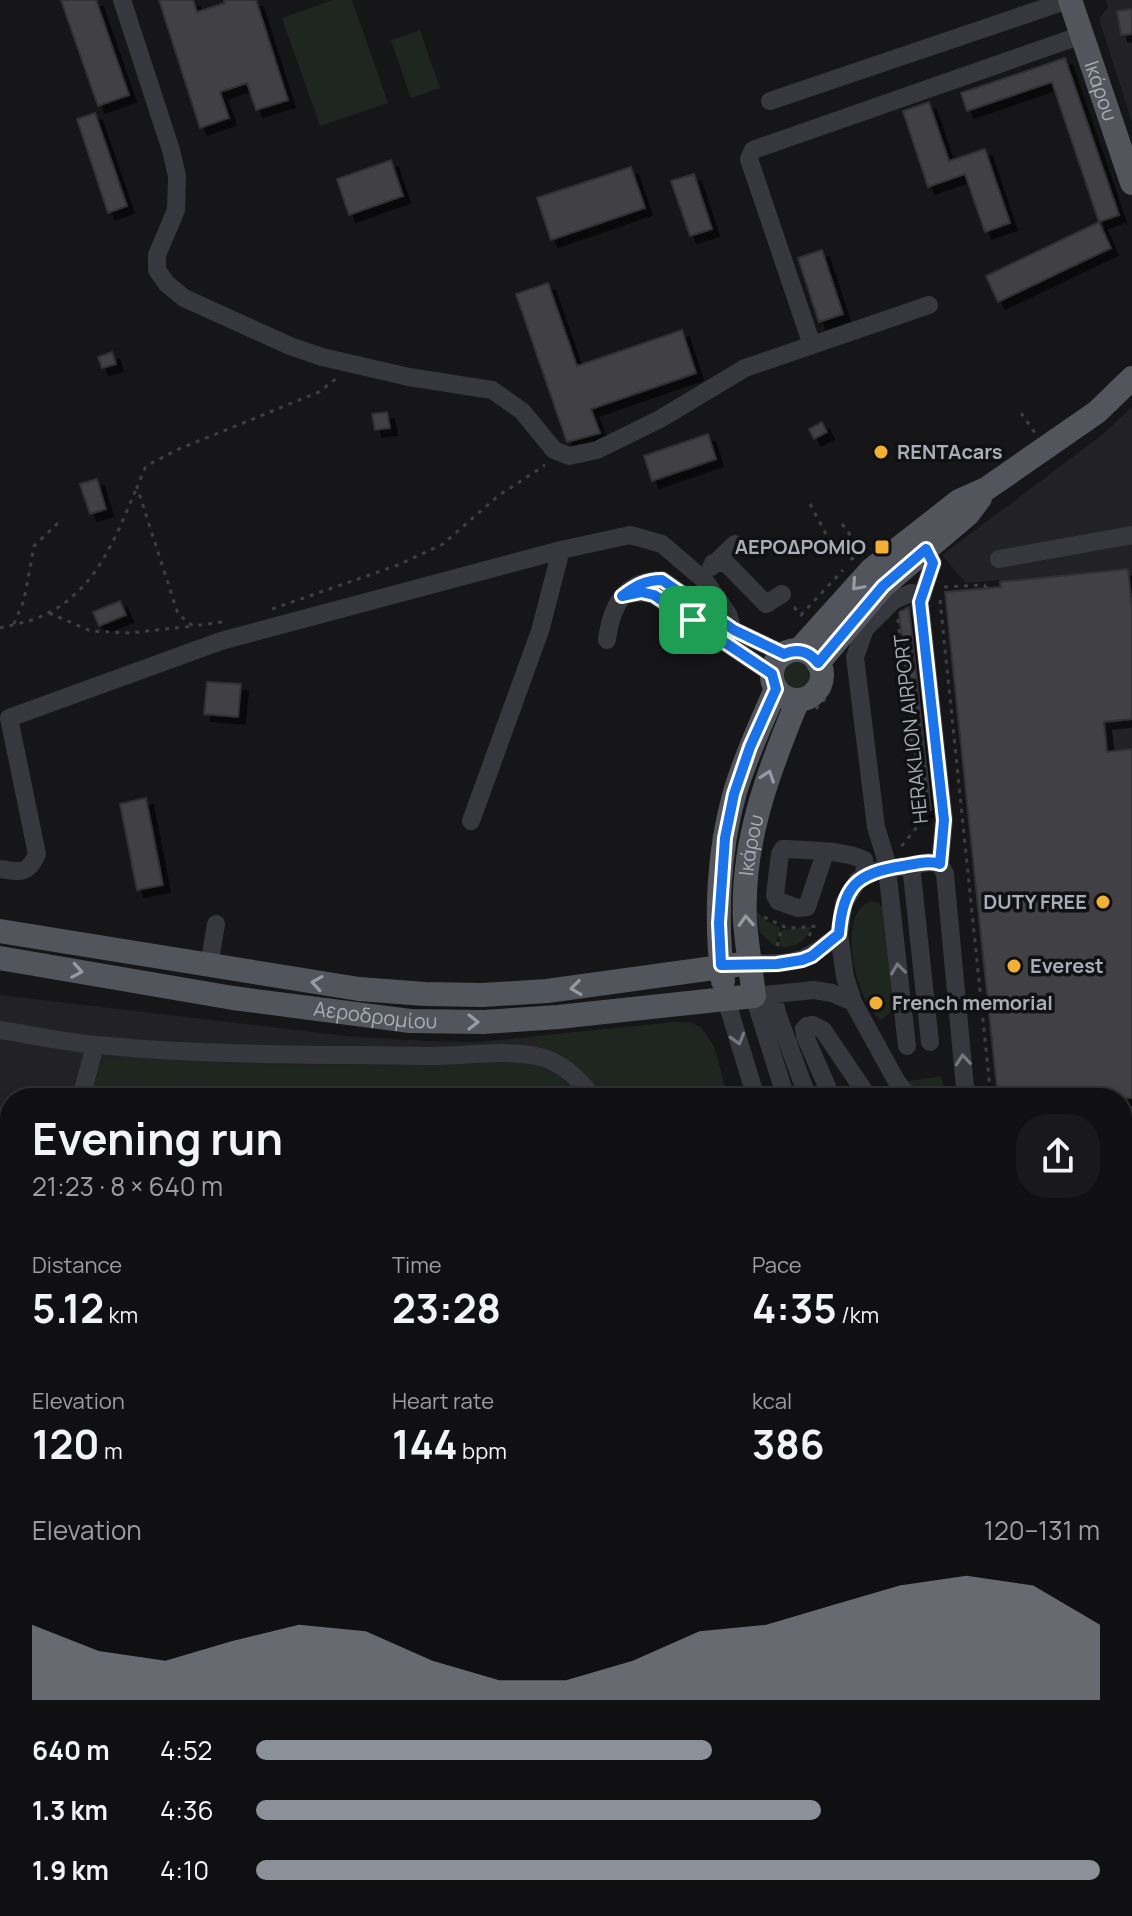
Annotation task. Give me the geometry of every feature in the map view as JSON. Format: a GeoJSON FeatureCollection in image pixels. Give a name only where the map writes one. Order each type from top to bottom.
{"type":"FeatureCollection","features":[{"type":"Feature","properties":{"kind":"main road","name":"Ικάρου"},"geometry":{"type":"LineString","coordinates":[[1075,1],[1082,35],[1132,183]]}},
{"type":"Feature","properties":{"kind":"main road","name":"Ικάρου"},"geometry":{"type":"LineString","coordinates":[[726,999],[721,965],[720,909],[725,838],[734,794],[750,747],[871,570],[959,501],[986,489],[1097,412],[1132,378]]}},
{"type":"Feature","properties":{"kind":"main road","name":"Ικάρου"},"geometry":{"type":"LineString","coordinates":[[764,995],[750,963],[745,922],[750,842],[799,677],[883,586],[968,514],[986,489]]}},
{"type":"Feature","properties":{"kind":"main road","name":"Αεροδρομίου"},"geometry":{"type":"LineString","coordinates":[[0,931],[359,989],[482,995],[626,982],[721,965],[750,963]]}},
{"type":"Feature","properties":{"kind":"main road","name":"Αεροδρομίου"},"geometry":{"type":"LineString","coordinates":[[0,958],[233,998],[410,1021],[484,1022],[558,1017],[764,995]]}},
{"type":"Feature","properties":{"kind":"street"},"geometry":{"type":"LineString","coordinates":[[122,0],[177,176],[176,210],[157,255],[160,276],[193,303],[290,346],[353,365],[492,390],[522,411],[550,446],[561,454],[576,456],[597,450],[677,411],[736,372],[929,305]]}},
{"type":"Feature","properties":{"kind":"street"},"geometry":{"type":"LineString","coordinates":[[770,101],[1075,1]]}},
{"type":"Feature","properties":{"kind":"street"},"geometry":{"type":"LineString","coordinates":[[812,345],[749,159],[753,150],[1082,35]]}},
{"type":"Feature","properties":{"kind":"street"},"geometry":{"type":"LineString","coordinates":[[0,869],[20,872],[32,866],[37,854],[4,720],[221,641],[561,550],[630,535],[662,544],[705,581],[728,614],[739,650]]}},
{"type":"Feature","properties":{"kind":"street"},"geometry":{"type":"LineString","coordinates":[[999,559],[1132,535]]}},
{"type":"Feature","properties":{"kind":"street"},"geometry":{"type":"LineString","coordinates":[[705,581],[713,563],[735,544]]}},
{"type":"Feature","properties":{"kind":"street","name":"HERAKLION AIRPORT"},"geometry":{"type":"LineString","coordinates":[[926,549],[933,563],[920,602],[944,820],[940,864],[945,874],[965,1088]]}},
{"type":"Feature","properties":{"kind":"street"},"geometry":{"type":"LineString","coordinates":[[471,821],[540,631],[561,550]]}},
{"type":"Feature","properties":{"kind":"street"},"geometry":{"type":"LineString","coordinates":[[713,563],[729,566],[766,604],[782,594]]}},
{"type":"Feature","properties":{"kind":"street"},"geometry":{"type":"LineString","coordinates":[[607,640],[610,617],[622,596],[637,585],[662,580],[799,677]]}},
{"type":"Feature","properties":{"kind":"street"},"geometry":{"type":"LineString","coordinates":[[622,596],[641,592],[654,595],[739,650],[799,677]]}},
{"type":"Feature","properties":{"kind":"street"},"geometry":{"type":"LineString","coordinates":[[894,600],[911,593],[923,595]]}},
{"type":"Feature","properties":{"kind":"street","name":"HERAKLION AIRPORT"},"geometry":{"type":"LineString","coordinates":[[839,934],[844,903],[865,867],[876,827],[855,657],[865,629],[894,600]]}},
{"type":"Feature","properties":{"kind":"street"},"geometry":{"type":"LineString","coordinates":[[876,827],[882,840],[887,868],[907,1046]]}},
{"type":"Feature","properties":{"kind":"street"},"geometry":{"type":"LineString","coordinates":[[825,853],[865,867],[940,864]]}},
{"type":"Feature","properties":{"kind":"street"},"geometry":{"type":"LineString","coordinates":[[911,865],[930,1042]]}},
{"type":"Feature","properties":{"kind":"street"},"geometry":{"type":"LineString","coordinates":[[209,966],[216,924]]}},
{"type":"Feature","properties":{"kind":"street"},"geometry":{"type":"LineString","coordinates":[[750,963],[777,964],[802,960],[812,956],[839,934]]}},
{"type":"Feature","properties":{"kind":"street"},"geometry":{"type":"LineString","coordinates":[[839,934],[845,977],[853,1002],[902,1088]]}},
{"type":"Feature","properties":{"kind":"street"},"geometry":{"type":"LineString","coordinates":[[764,995],[814,990],[832,993],[853,1002]]}},
{"type":"Feature","properties":{"kind":"street"},"geometry":{"type":"LineString","coordinates":[[764,995],[775,1071],[782,1088]]}},
{"type":"Feature","properties":{"kind":"street"},"geometry":{"type":"LineString","coordinates":[[764,995],[777,1013],[804,1088]]}},
{"type":"Feature","properties":{"kind":"street"},"geometry":{"type":"LineString","coordinates":[[726,999],[753,1088]]}},
{"type":"Feature","properties":{"kind":"street"},"geometry":{"type":"LineString","coordinates":[[871,1034],[894,1047],[907,1046],[946,1036],[959,1022]]}},
{"type":"Feature","properties":{"kind":"street"},"geometry":{"type":"LineString","coordinates":[[828,1088],[805,1036],[807,1026],[813,1025],[823,1030],[862,1088]]}},
{"type":"Feature","properties":{"kind":"street"},"geometry":{"type":"LineString","coordinates":[[0,1030],[95,1045],[273,1054],[534,1055],[557,1063],[585,1088]]}},
{"type":"Feature","properties":{"kind":"street"},"geometry":{"type":"LineString","coordinates":[[84,1088],[95,1045]]}},
{"type":"Feature","properties":{"kind":"street"},"geometry":{"type":"LineString","coordinates":[[750,1079],[775,1071]]}},
{"type":"Feature","properties":{"kind":"street"},"geometry":{"type":"LineString","coordinates":[[890,1088],[897,1082]]}},
{"type":"Feature","properties":{"kind":"path"},"geometry":{"type":"LineString","coordinates":[[0,628],[49,613],[81,590],[111,549],[146,466],[179,449],[319,392],[353,365]]}},
{"type":"Feature","properties":{"kind":"path"},"geometry":{"type":"LineString","coordinates":[[269,610],[398,565],[443,544],[498,496],[561,454]]}},
{"type":"Feature","properties":{"kind":"path"},"geometry":{"type":"LineString","coordinates":[[137,487],[178,614],[193,626]]}},
{"type":"Feature","properties":{"kind":"path"},"geometry":{"type":"LineString","coordinates":[[810,504],[826,534]]}},
{"type":"Feature","properties":{"kind":"path"},"geometry":{"type":"LineString","coordinates":[[14,625],[24,600],[34,546],[60,521]]}},
{"type":"Feature","properties":{"kind":"path"},"geometry":{"type":"LineString","coordinates":[[842,524],[861,555]]}},
{"type":"Feature","properties":{"kind":"path"},"geometry":{"type":"LineString","coordinates":[[857,544],[846,554],[848,560],[861,555]]}},
{"type":"Feature","properties":{"kind":"path"},"geometry":{"type":"LineString","coordinates":[[782,594],[801,615],[837,575],[861,555]]}},
{"type":"Feature","properties":{"kind":"path"},"geometry":{"type":"LineString","coordinates":[[987,588],[984,585],[939,589],[990,1088]]}},
{"type":"Feature","properties":{"kind":"path"},"geometry":{"type":"LineString","coordinates":[[894,600],[919,819],[917,827],[898,850]]}},
{"type":"Feature","properties":{"kind":"path"},"geometry":{"type":"LineString","coordinates":[[49,613],[91,631],[129,633],[224,622]]}},
{"type":"Feature","properties":{"kind":"path"},"geometry":{"type":"LineString","coordinates":[[958,770],[964,770]]}},
{"type":"Feature","properties":{"kind":"path"},"geometry":{"type":"LineString","coordinates":[[958,886],[976,884]]}},
{"type":"Feature","properties":{"kind":"path"},"geometry":{"type":"LineString","coordinates":[[760,913],[782,927],[814,925],[806,940]]}},
{"type":"Feature","properties":{"kind":"path"},"geometry":{"type":"LineString","coordinates":[[776,948],[782,927]]}},
{"type":"Feature","properties":{"kind":"path"},"geometry":{"type":"LineString","coordinates":[[769,944],[782,949]]}},
{"type":"Feature","properties":{"kind":"shaded area"},"geometry":{"type":"Polygon","coordinates":[[[333,0],[352,0],[388,103],[320,126],[282,18],[333,0]]]}},
{"type":"Feature","properties":{"kind":"shaded area"},"geometry":{"type":"Polygon","coordinates":[[[1106,0],[1132,0],[1132,122],[1099,19],[1108,7],[1106,0]]]}},
{"type":"Feature","properties":{"kind":"shaded area"},"geometry":{"type":"Polygon","coordinates":[[[420,30],[440,88],[411,98],[391,40],[420,30]]]}},
{"type":"Feature","properties":{"kind":"shaded area"},"geometry":{"type":"Polygon","coordinates":[[[1132,407],[1132,1088],[997,1088],[945,592],[1001,586],[999,580],[966,583],[942,555],[1103,434],[1132,407]]]}},
{"type":"Feature","properties":{"kind":"shaded area"},"geometry":{"type":"Polygon","coordinates":[[[797,662],[806,666],[810,675],[806,684],[797,688],[788,684],[784,675],[788,666],[797,662]]]}},
{"type":"Feature","properties":{"kind":"shaded area"},"geometry":{"type":"Polygon","coordinates":[[[872,901],[879,903],[885,912],[893,988],[890,1013],[881,1020],[864,996],[853,958],[854,922],[860,908],[872,901]]]}},
{"type":"Feature","properties":{"kind":"shaded area"},"geometry":{"type":"Polygon","coordinates":[[[756,911],[780,928],[775,946],[760,933],[756,911]]]}},
{"type":"Feature","properties":{"kind":"shaded area"},"geometry":{"type":"Polygon","coordinates":[[[811,927],[799,943],[778,947],[782,930],[811,927]]]}},
{"type":"Feature","properties":{"kind":"shaded area"},"geometry":{"type":"Polygon","coordinates":[[[0,995],[346,1036],[425,1041],[477,1042],[690,1022],[701,1027],[714,1046],[725,1088],[0,1088],[0,995]]]}},
{"type":"Feature","properties":{"kind":"shaded area"},"geometry":{"type":"Polygon","coordinates":[[[675,1022],[689,1024],[708,1037],[725,1088],[596,1088],[588,1078],[538,1048],[536,1036],[675,1022]]]}},
{"type":"Feature","properties":{"kind":"shaded area"},"geometry":{"type":"Polygon","coordinates":[[[109,1058],[305,1067],[510,1063],[551,1072],[573,1088],[93,1088],[98,1068],[109,1058]]]}},
{"type":"Feature","properties":{"kind":"shaded area"},"geometry":{"type":"Polygon","coordinates":[[[941,1076],[944,1088],[910,1088],[910,1081],[941,1076]]]}},
{"type":"Feature","properties":{"kind":"building"},"geometry":{"type":"Polygon","coordinates":[[[61,0],[96,0],[129,95],[98,106],[61,0]]]}},
{"type":"Feature","properties":{"kind":"building"},"geometry":{"type":"Polygon","coordinates":[[[159,0],[193,0],[197,12],[225,3],[224,0],[256,0],[288,100],[256,110],[247,83],[220,92],[229,118],[200,128],[159,0]]]}},
{"type":"Feature","properties":{"kind":"building"},"geometry":{"type":"Polygon","coordinates":[[[1132,9],[1132,34],[1121,35],[1117,11],[1132,9]]]}},
{"type":"Feature","properties":{"kind":"building"},"geometry":{"type":"Polygon","coordinates":[[[1065,58],[1119,215],[1099,222],[1052,82],[967,111],[961,93],[1065,58]]]}},
{"type":"Feature","properties":{"kind":"building"},"geometry":{"type":"Polygon","coordinates":[[[929,102],[949,161],[985,149],[1010,223],[985,232],[965,174],[928,187],[903,111],[929,102]]]}},
{"type":"Feature","properties":{"kind":"building"},"geometry":{"type":"Polygon","coordinates":[[[95,113],[127,206],[108,213],[77,119],[95,113]]]}},
{"type":"Feature","properties":{"kind":"building"},"geometry":{"type":"Polygon","coordinates":[[[391,160],[403,196],[349,215],[337,179],[391,160]]]}},
{"type":"Feature","properties":{"kind":"building"},"geometry":{"type":"Polygon","coordinates":[[[631,167],[645,208],[551,240],[537,198],[631,167]]]}},
{"type":"Feature","properties":{"kind":"building"},"geometry":{"type":"Polygon","coordinates":[[[694,174],[712,229],[690,236],[671,181],[694,174]]]}},
{"type":"Feature","properties":{"kind":"building"},"geometry":{"type":"Polygon","coordinates":[[[1099,222],[1111,248],[998,302],[986,276],[1099,222]]]}},
{"type":"Feature","properties":{"kind":"building"},"geometry":{"type":"Polygon","coordinates":[[[822,250],[843,314],[819,322],[798,258],[822,250]]]}},
{"type":"Feature","properties":{"kind":"building"},"geometry":{"type":"Polygon","coordinates":[[[548,283],[577,366],[682,330],[696,373],[591,409],[600,433],[567,442],[516,294],[548,283]]]}},
{"type":"Feature","properties":{"kind":"building"},"geometry":{"type":"Polygon","coordinates":[[[112,352],[116,364],[102,368],[98,357],[112,352]]]}},
{"type":"Feature","properties":{"kind":"building"},"geometry":{"type":"Polygon","coordinates":[[[387,412],[390,428],[375,430],[372,414],[387,412]]]}},
{"type":"Feature","properties":{"kind":"building"},"geometry":{"type":"Polygon","coordinates":[[[822,422],[827,432],[814,439],[809,429],[822,422]]]}},
{"type":"Feature","properties":{"kind":"building"},"geometry":{"type":"Polygon","coordinates":[[[708,434],[716,459],[652,481],[644,456],[708,434]]]}},
{"type":"Feature","properties":{"kind":"building"},"geometry":{"type":"Polygon","coordinates":[[[97,479],[106,509],[90,514],[80,484],[97,479]]]}},
{"type":"Feature","properties":{"kind":"building"},"geometry":{"type":"Polygon","coordinates":[[[1128,569],[1132,608],[1132,719],[1104,722],[1107,752],[1132,749],[1132,1088],[997,1088],[945,592],[1001,587],[1000,582],[1128,569]]]}},
{"type":"Feature","properties":{"kind":"building"},"geometry":{"type":"Polygon","coordinates":[[[120,601],[126,615],[99,626],[93,612],[120,601]]]}},
{"type":"Feature","properties":{"kind":"building"},"geometry":{"type":"Polygon","coordinates":[[[909,607],[931,810],[921,811],[899,612],[909,607]]]}},
{"type":"Feature","properties":{"kind":"building"},"geometry":{"type":"Polygon","coordinates":[[[207,682],[241,684],[238,717],[204,714],[207,682]]]}},
{"type":"Feature","properties":{"kind":"building"},"geometry":{"type":"Polygon","coordinates":[[[146,798],[163,885],[137,890],[120,804],[146,798]]]}},
{"type":"Feature","properties":{"kind":"place","name":"RENTAcars"},"geometry":{"type":"Point","coordinates":[881,452]}},
{"type":"Feature","properties":{"kind":"place","name":"ΑΕΡΟΔΡΟΜΙΟ"},"geometry":{"type":"Point","coordinates":[882,547]}},
{"type":"Feature","properties":{"kind":"place","name":"DUTY FREE"},"geometry":{"type":"Point","coordinates":[1103,902]}},
{"type":"Feature","properties":{"kind":"place","name":"Everest"},"geometry":{"type":"Point","coordinates":[1014,966]}},
{"type":"Feature","properties":{"kind":"place","name":"French memorial"},"geometry":{"type":"Point","coordinates":[876,1003]}},
{"type":"Feature","properties":{"kind":"route"},"geometry":{"type":"LineString","coordinates":[[926,549],[932,558],[920,602],[944,820],[940,864],[930,862],[887,868],[865,875],[858,880],[844,903],[839,934],[812,956],[802,960],[777,964],[721,965],[719,923],[725,838],[734,794],[750,747],[776,689],[772,674],[693,620],[654,595],[641,592],[622,596],[637,585],[662,580],[734,630],[784,654],[799,650],[807,652],[818,663],[883,586],[926,549]]}}]}
